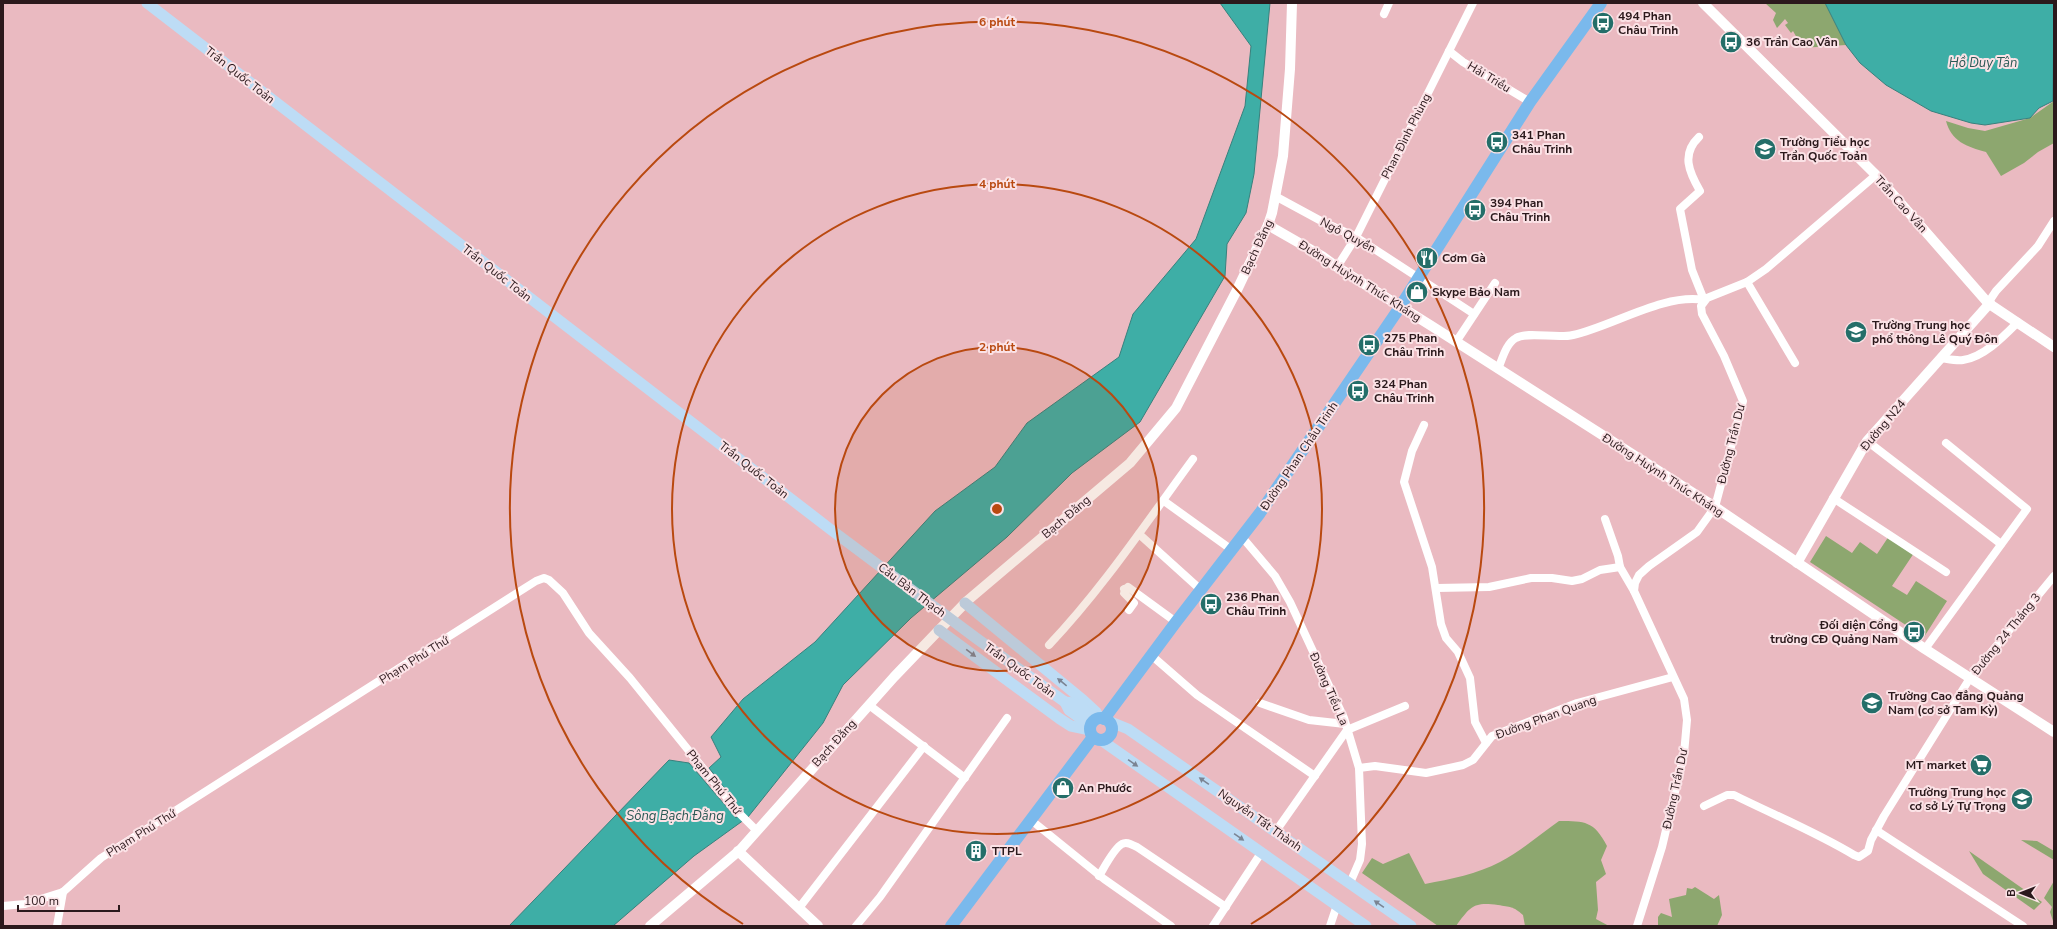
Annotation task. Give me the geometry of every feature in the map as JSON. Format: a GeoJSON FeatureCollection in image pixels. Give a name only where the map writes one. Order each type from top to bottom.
{"type":"FeatureCollection","features":[{"type":"Feature","properties":{"kind":"main road","name":"Trần Quốc Toản"},"geometry":{"type":"LineString","coordinates":[[147,3],[847,542]]}},
{"type":"Feature","properties":{"kind":"main road","name":"Đường Phan Châu Trinh"},"geometry":{"type":"LineString","coordinates":[[951,926],[1031,820],[1098,726],[1260,513],[1400,307],[1530,102],[1601,3]]}},
{"type":"Feature","properties":{"kind":"main road","name":"Cầu Bàn Thạch"},"geometry":{"type":"LineString","coordinates":[[847,542],[976,638]]}},
{"type":"Feature","properties":{"kind":"main road"},"geometry":{"type":"LineString","coordinates":[[965,603],[1096,712],[1098,726]]}},
{"type":"Feature","properties":{"kind":"main road"},"geometry":{"type":"LineString","coordinates":[[939,630],[1071,726],[1098,726],[1261,853],[1366,926]]}},
{"type":"Feature","properties":{"kind":"main road","name":"Trần Quốc Toản"},"geometry":{"type":"LineString","coordinates":[[976,638],[1065,702],[1074,703],[1098,726]]}},
{"type":"Feature","properties":{"kind":"main road","name":"Nguyễn Tất Thành"},"geometry":{"type":"LineString","coordinates":[[1098,726],[1128,729],[1411,926]]}},
{"type":"Feature","properties":{"kind":"street","name":"Bạch Đằng"},"geometry":{"type":"LineString","coordinates":[[650,926],[738,852],[869,705],[965,603],[1130,463],[1176,408],[1268,225],[1276,196],[1284,148],[1290,69],[1292,3]]}},
{"type":"Feature","properties":{"kind":"street"},"geometry":{"type":"LineString","coordinates":[[1384,14],[1389,3]]}},
{"type":"Feature","properties":{"kind":"street","name":"Phan Đình Phùng"},"geometry":{"type":"LineString","coordinates":[[1337,267],[1356,237],[1473,3]]}},
{"type":"Feature","properties":{"kind":"street","name":"Trần Cao Vân"},"geometry":{"type":"LineString","coordinates":[[1703,3],[1876,175],[1989,303],[2054,347]]}},
{"type":"Feature","properties":{"kind":"street","name":"Hải Triều"},"geometry":{"type":"LineString","coordinates":[[1449,51],[1463,62],[1530,102]]}},
{"type":"Feature","properties":{"kind":"street"},"geometry":{"type":"LineString","coordinates":[[1699,137],[1689,148],[1688,155],[1691,176],[1700,191],[1680,209],[1692,270],[1704,300]]}},
{"type":"Feature","properties":{"kind":"street"},"geometry":{"type":"LineString","coordinates":[[1498,369],[1508,346],[1515,338],[1526,335],[1552,337],[1573,335],[1672,301],[1693,298],[1704,300],[1748,282],[1766,269],[1876,175]]}},
{"type":"Feature","properties":{"kind":"street","name":"Ngô Quyền"},"geometry":{"type":"LineString","coordinates":[[1276,196],[1323,222],[1356,237],[1474,314]]}},
{"type":"Feature","properties":{"kind":"street"},"geometry":{"type":"LineString","coordinates":[[1989,303],[1996,291],[2038,246],[2054,221]]}},
{"type":"Feature","properties":{"kind":"street","name":"Đường Huỳnh Thúc Kháng"},"geometry":{"type":"LineString","coordinates":[[1268,225],[1322,256],[1715,508],[1925,649],[2054,732]]}},
{"type":"Feature","properties":{"kind":"street"},"geometry":{"type":"LineString","coordinates":[[1748,282],[1795,363]]}},
{"type":"Feature","properties":{"kind":"street"},"geometry":{"type":"LineString","coordinates":[[1456,342],[1495,283]]}},
{"type":"Feature","properties":{"kind":"street","name":"Đường Trần Dư"},"geometry":{"type":"LineString","coordinates":[[1637,926],[1662,847],[1684,754],[1687,720],[1684,699],[1634,591],[1635,583],[1639,575],[1649,566],[1697,532],[1715,508],[1743,401],[1724,356],[1702,314],[1701,306],[1704,300]]}},
{"type":"Feature","properties":{"kind":"street","name":"Đường N24"},"geometry":{"type":"LineString","coordinates":[[1797,563],[1867,441],[1989,303]]}},
{"type":"Feature","properties":{"kind":"street"},"geometry":{"type":"LineString","coordinates":[[1941,358],[1963,360],[1977,355],[2001,338],[2018,322]]}},
{"type":"Feature","properties":{"kind":"street"},"geometry":{"type":"LineString","coordinates":[[1424,425],[1412,451],[1404,482],[1432,567],[1437,588],[1441,624],[1446,638],[1458,652],[1470,678],[1475,722],[1486,743]]}},
{"type":"Feature","properties":{"kind":"street"},"geometry":{"type":"LineString","coordinates":[[1867,441],[2001,544]]}},
{"type":"Feature","properties":{"kind":"street"},"geometry":{"type":"LineString","coordinates":[[1925,649],[2027,509],[1946,443]]}},
{"type":"Feature","properties":{"kind":"street"},"geometry":{"type":"LineString","coordinates":[[1049,645],[1074,618],[1117,565],[1193,460]]}},
{"type":"Feature","properties":{"kind":"street"},"geometry":{"type":"LineString","coordinates":[[1833,498],[1946,572]]}},
{"type":"Feature","properties":{"kind":"street"},"geometry":{"type":"LineString","coordinates":[[1164,501],[1232,550]]}},
{"type":"Feature","properties":{"kind":"street"},"geometry":{"type":"LineString","coordinates":[[1605,519],[1618,556],[1620,567],[1634,591]]}},
{"type":"Feature","properties":{"kind":"street"},"geometry":{"type":"LineString","coordinates":[[1139,534],[1201,590]]}},
{"type":"Feature","properties":{"kind":"street","name":"Đường Tiểu La"},"geometry":{"type":"LineString","coordinates":[[1242,537],[1276,576],[1290,602],[1346,727],[1359,768],[1362,844],[1360,860],[1350,883]]}},
{"type":"Feature","properties":{"kind":"street"},"geometry":{"type":"LineString","coordinates":[[1437,588],[1494,587],[1531,578],[1552,578],[1572,581],[1582,579],[1600,570],[1620,567]]}},
{"type":"Feature","properties":{"kind":"street","name":"Đường 24 Tháng 3"},"geometry":{"type":"LineString","coordinates":[[1704,806],[1727,795],[1734,795],[1780,818],[1822,836],[1859,857],[1868,851],[1870,840],[1884,816],[1970,678],[2054,576]]}},
{"type":"Feature","properties":{"kind":"street","name":"Phạm Phú Thứ"},"geometry":{"type":"LineString","coordinates":[[3,906],[25,904],[63,892],[101,858],[536,581],[544,578],[549,580],[563,593],[589,633],[630,678],[740,814],[756,830]]}},
{"type":"Feature","properties":{"kind":"street"},"geometry":{"type":"LineString","coordinates":[[1129,610],[1134,603],[1124,593],[1124,589],[1128,587],[1176,622]]}},
{"type":"Feature","properties":{"kind":"street"},"geometry":{"type":"LineString","coordinates":[[1151,656],[1197,695],[1315,776]]}},
{"type":"Feature","properties":{"kind":"street","name":"Đường Phan Quang"},"geometry":{"type":"LineString","coordinates":[[1359,768],[1375,766],[1428,773],[1463,765],[1473,760],[1492,736],[1577,703],[1674,677]]}},
{"type":"Feature","properties":{"kind":"street"},"geometry":{"type":"LineString","coordinates":[[1260,703],[1310,720],[1346,727],[1405,706]]}},
{"type":"Feature","properties":{"kind":"street"},"geometry":{"type":"LineString","coordinates":[[869,705],[965,778]]}},
{"type":"Feature","properties":{"kind":"street"},"geometry":{"type":"LineString","coordinates":[[856,926],[880,897],[1008,718]]}},
{"type":"Feature","properties":{"kind":"street"},"geometry":{"type":"LineString","coordinates":[[1276,831],[1315,776],[1346,727]]}},
{"type":"Feature","properties":{"kind":"street"},"geometry":{"type":"LineString","coordinates":[[799,908],[924,746]]}},
{"type":"Feature","properties":{"kind":"street"},"geometry":{"type":"LineString","coordinates":[[1031,820],[1099,876],[1171,926]]}},
{"type":"Feature","properties":{"kind":"street"},"geometry":{"type":"LineString","coordinates":[[1876,830],[2023,926]]}},
{"type":"Feature","properties":{"kind":"street"},"geometry":{"type":"LineString","coordinates":[[1099,876],[1118,847],[1122,843],[1129,843],[1226,907]]}},
{"type":"Feature","properties":{"kind":"street"},"geometry":{"type":"LineString","coordinates":[[738,852],[818,926]]}},
{"type":"Feature","properties":{"kind":"street"},"geometry":{"type":"LineString","coordinates":[[1213,926],[1261,853]]}},
{"type":"Feature","properties":{"kind":"street"},"geometry":{"type":"LineString","coordinates":[[56,926],[63,892]]}},
{"type":"Feature","properties":{"kind":"street"},"geometry":{"type":"LineString","coordinates":[[1330,926],[1337,905]]}},
{"type":"Feature","properties":{"kind":"green space"},"geometry":{"type":"Polygon","coordinates":[[[1765,3],[1825,3],[1846,45],[1801,48],[1795,40],[1797,38],[1793,31],[1791,33],[1785,25],[1788,23],[1785,19],[1777,28],[1773,20],[1776,13],[1765,3]]]}},
{"type":"Feature","properties":{"kind":"green space"},"geometry":{"type":"Polygon","coordinates":[[[2054,101],[2054,143],[2001,176],[1986,152],[1972,148],[1961,142],[1952,134],[1946,121],[1968,128],[1985,131],[2030,118],[2054,101]]]}},
{"type":"Feature","properties":{"kind":"green space"},"geometry":{"type":"Polygon","coordinates":[[[1826,536],[1852,553],[1860,542],[1877,554],[1889,536],[1914,553],[1892,586],[1907,595],[1916,581],[1947,601],[1924,637],[1810,562],[1826,536]]]}},
{"type":"Feature","properties":{"kind":"green space"},"geometry":{"type":"Polygon","coordinates":[[[1559,821],[1576,821],[1588,824],[1598,832],[1607,846],[1601,860],[1606,874],[1596,882],[1598,910],[1596,919],[1609,926],[1525,926],[1523,915],[1514,908],[1483,904],[1469,910],[1456,926],[1438,926],[1362,873],[1372,858],[1383,864],[1409,853],[1425,884],[1464,876],[1482,870],[1508,858],[1559,821]]]}},
{"type":"Feature","properties":{"kind":"green space"},"geometry":{"type":"Polygon","coordinates":[[[2021,840],[2037,841],[2054,851],[2054,860],[2021,840]]]}},
{"type":"Feature","properties":{"kind":"green space"},"geometry":{"type":"Polygon","coordinates":[[[1969,851],[2042,902],[2034,910],[1983,874],[1969,851]]]}},
{"type":"Feature","properties":{"kind":"green space"},"geometry":{"type":"Polygon","coordinates":[[[2054,881],[2054,924],[2050,912],[2052,907],[2044,898],[2054,881]]]}},
{"type":"Feature","properties":{"kind":"green space"},"geometry":{"type":"Polygon","coordinates":[[[1695,887],[1714,899],[1719,895],[1722,915],[1717,926],[1658,926],[1658,917],[1661,913],[1672,917],[1669,899],[1686,895],[1687,888],[1692,889],[1695,887]]]}},
{"type":"Feature","properties":{"kind":"water","name":"Sông Bạch Đằng"},"geometry":{"type":"Polygon","coordinates":[[[1220,3],[1270,3],[1254,174],[1246,213],[1227,244],[1225,276],[1140,422],[1072,473],[1007,537],[911,618],[843,685],[823,723],[748,817],[694,856],[613,926],[509,926],[669,760],[689,763],[736,818],[743,812],[709,768],[721,757],[711,737],[743,699],[815,642],[935,511],[995,467],[1027,423],[1119,357],[1133,314],[1196,239],[1245,106],[1251,46],[1220,3]]]}},
{"type":"Feature","properties":{"kind":"water","name":"Hồ Duy Tân"},"geometry":{"type":"Polygon","coordinates":[[[1825,3],[2054,3],[2053,101],[2039,108],[2030,118],[1985,125],[1971,123],[1931,111],[1886,85],[1860,63],[1846,45],[1825,3]]]}},
{"type":"Feature","properties":{"kind":"place","name":"494 Phan Châu Trinh"},"geometry":{"type":"Point","coordinates":[1603,23]}},
{"type":"Feature","properties":{"kind":"place","name":"36 Trần Cao Vân"},"geometry":{"type":"Point","coordinates":[1731,42]}},
{"type":"Feature","properties":{"kind":"place","name":"341 Phan Châu Trinh"},"geometry":{"type":"Point","coordinates":[1497,142]}},
{"type":"Feature","properties":{"kind":"place","name":"Trường Tiểu học Trần Quốc Toản"},"geometry":{"type":"Point","coordinates":[1765,149]}},
{"type":"Feature","properties":{"kind":"place","name":"394 Phan Châu Trinh"},"geometry":{"type":"Point","coordinates":[1475,210]}},
{"type":"Feature","properties":{"kind":"place","name":"Cơm Gà"},"geometry":{"type":"Point","coordinates":[1427,258]}},
{"type":"Feature","properties":{"kind":"place","name":"Skype Bảo Nam"},"geometry":{"type":"Point","coordinates":[1417,292]}},
{"type":"Feature","properties":{"kind":"place","name":"Trường Trung học phổ thông Lê Quý Đôn"},"geometry":{"type":"Point","coordinates":[1856,332]}},
{"type":"Feature","properties":{"kind":"place","name":"275 Phan Châu Trinh"},"geometry":{"type":"Point","coordinates":[1369,345]}},
{"type":"Feature","properties":{"kind":"place","name":"324 Phan Châu Trinh"},"geometry":{"type":"Point","coordinates":[1358,391]}},
{"type":"Feature","properties":{"kind":"place","name":"236 Phan Châu Trinh"},"geometry":{"type":"Point","coordinates":[1211,604]}},
{"type":"Feature","properties":{"kind":"place","name":"Đối diện Cổng trường CĐ Quảng Nam"},"geometry":{"type":"Point","coordinates":[1914,632]}},
{"type":"Feature","properties":{"kind":"place","name":"Trường Cao đẳng Quảng Nam (cơ sở Tam Kỳ)"},"geometry":{"type":"Point","coordinates":[1872,703]}},
{"type":"Feature","properties":{"kind":"place","name":"MT market"},"geometry":{"type":"Point","coordinates":[1981,765]}},
{"type":"Feature","properties":{"kind":"place","name":"An Phước"},"geometry":{"type":"Point","coordinates":[1063,788]}},
{"type":"Feature","properties":{"kind":"place","name":"Trường Trung học cơ sở Lý Tự Trọng"},"geometry":{"type":"Point","coordinates":[2022,799]}},
{"type":"Feature","properties":{"kind":"place","name":"TTPL"},"geometry":{"type":"Point","coordinates":[976,851]}}]}
